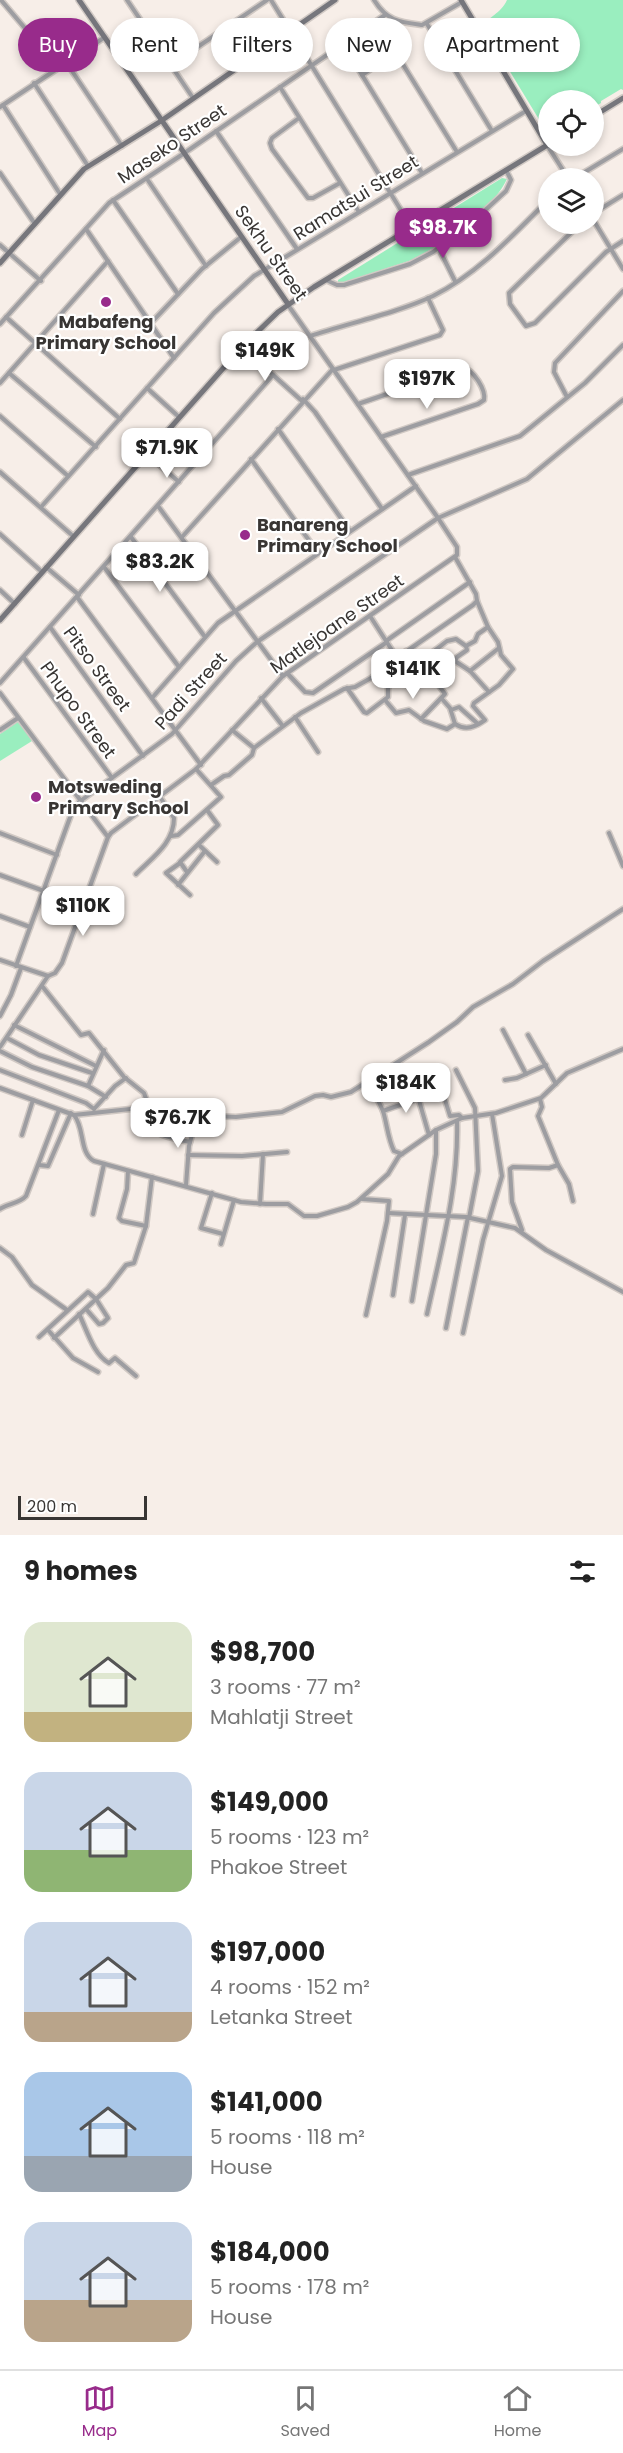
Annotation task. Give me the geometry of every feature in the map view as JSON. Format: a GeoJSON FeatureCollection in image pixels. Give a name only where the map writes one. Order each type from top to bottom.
{"type":"FeatureCollection","features":[{"type":"Feature","properties":{"kind":"street","name":"Sekhu Street"},"geometry":{"type":"LineString","coordinates":[[79,0],[183,154],[438,518],[458,552]]}},
{"type":"Feature","properties":{"kind":"street"},"geometry":{"type":"LineString","coordinates":[[127,0],[139,18]]}},
{"type":"Feature","properties":{"kind":"street"},"geometry":{"type":"LineString","coordinates":[[199,46],[269,0],[282,18]]}},
{"type":"Feature","properties":{"kind":"street"},"geometry":{"type":"LineString","coordinates":[[309,18],[335,0]]}},
{"type":"Feature","properties":{"kind":"street"},"geometry":{"type":"LineString","coordinates":[[374,0],[385,15],[392,19],[424,24]]}},
{"type":"Feature","properties":{"kind":"street"},"geometry":{"type":"LineString","coordinates":[[2,1],[18,20]]}},
{"type":"Feature","properties":{"kind":"street"},"geometry":{"type":"LineString","coordinates":[[436,18],[461,1],[538,129]]}},
{"type":"Feature","properties":{"kind":"street","name":"Maseko Street"},"geometry":{"type":"LineString","coordinates":[[381,18],[385,15]]}},
{"type":"Feature","properties":{"kind":"street"},"geometry":{"type":"LineString","coordinates":[[98,41],[105,37]]}},
{"type":"Feature","properties":{"kind":"street"},"geometry":{"type":"LineString","coordinates":[[362,75],[387,58],[399,58],[456,152]]}},
{"type":"Feature","properties":{"kind":"street"},"geometry":{"type":"LineString","coordinates":[[313,67],[412,228]]}},
{"type":"Feature","properties":{"kind":"street"},"geometry":{"type":"LineString","coordinates":[[51,72],[1,106],[60,194]]}},
{"type":"Feature","properties":{"kind":"street"},"geometry":{"type":"LineString","coordinates":[[73,72],[122,146]]}},
{"type":"Feature","properties":{"kind":"street"},"geometry":{"type":"LineString","coordinates":[[176,72],[193,98]]}},
{"type":"Feature","properties":{"kind":"street"},"geometry":{"type":"LineString","coordinates":[[0,263],[60,194],[88,166],[161,121],[231,72]]}},
{"type":"Feature","properties":{"kind":"street","name":"Maseko Street"},"geometry":{"type":"LineString","coordinates":[[0,324],[113,200],[302,72]]}},
{"type":"Feature","properties":{"kind":"street"},"geometry":{"type":"LineString","coordinates":[[360,72],[422,173]]}},
{"type":"Feature","properties":{"kind":"street"},"geometry":{"type":"LineString","coordinates":[[456,72],[492,131]]}},
{"type":"Feature","properties":{"kind":"street"},"geometry":{"type":"LineString","coordinates":[[34,84],[88,166]]}},
{"type":"Feature","properties":{"kind":"street"},"geometry":{"type":"LineString","coordinates":[[280,87],[359,212]]}},
{"type":"Feature","properties":{"kind":"street"},"geometry":{"type":"LineString","coordinates":[[604,110],[623,98]]}},
{"type":"Feature","properties":{"kind":"street","name":"Ramatsui Street"},"geometry":{"type":"LineString","coordinates":[[41,507],[222,304],[264,269],[526,111]]}},
{"type":"Feature","properties":{"kind":"street"},"geometry":{"type":"LineString","coordinates":[[299,118],[272,138],[270,143],[272,149],[306,197],[313,198],[340,183]]}},
{"type":"Feature","properties":{"kind":"street"},"geometry":{"type":"LineString","coordinates":[[216,131],[297,250]]}},
{"type":"Feature","properties":{"kind":"street"},"geometry":{"type":"LineString","coordinates":[[591,168],[623,148]]}},
{"type":"Feature","properties":{"kind":"street"},"geometry":{"type":"LineString","coordinates":[[0,620],[242,347],[288,304],[538,150]]}},
{"type":"Feature","properties":{"kind":"street"},"geometry":{"type":"LineString","coordinates":[[326,280],[337,285],[344,285],[410,264],[439,249],[506,191],[511,180],[506,170]]}},
{"type":"Feature","properties":{"kind":"street"},"geometry":{"type":"LineString","coordinates":[[0,173],[34,224]]}},
{"type":"Feature","properties":{"kind":"street"},"geometry":{"type":"LineString","coordinates":[[147,179],[206,266]]}},
{"type":"Feature","properties":{"kind":"street"},"geometry":{"type":"LineString","coordinates":[[604,207],[623,195]]}},
{"type":"Feature","properties":{"kind":"street"},"geometry":{"type":"LineString","coordinates":[[113,200],[178,294]]}},
{"type":"Feature","properties":{"kind":"street"},"geometry":{"type":"LineString","coordinates":[[310,336],[428,298],[491,256],[538,211]]}},
{"type":"Feature","properties":{"kind":"street"},"geometry":{"type":"LineString","coordinates":[[86,229],[174,358]]}},
{"type":"Feature","properties":{"kind":"street"},"geometry":{"type":"LineString","coordinates":[[570,234],[509,293],[509,301],[524,325],[528,327],[533,325],[610,249],[623,241]]}},
{"type":"Feature","properties":{"kind":"street"},"geometry":{"type":"LineString","coordinates":[[601,234],[623,269]]}},
{"type":"Feature","properties":{"kind":"street"},"geometry":{"type":"LineString","coordinates":[[151,323],[206,266],[242,236]]}},
{"type":"Feature","properties":{"kind":"street"},"geometry":{"type":"LineString","coordinates":[[0,245],[40,281]]}},
{"type":"Feature","properties":{"kind":"street"},"geometry":{"type":"LineString","coordinates":[[439,249],[455,281]]}},
{"type":"Feature","properties":{"kind":"street"},"geometry":{"type":"LineString","coordinates":[[0,383],[108,261]]}},
{"type":"Feature","properties":{"kind":"street"},"geometry":{"type":"LineString","coordinates":[[567,397],[554,372],[555,363],[623,291]]}},
{"type":"Feature","properties":{"kind":"street"},"geometry":{"type":"LineString","coordinates":[[182,537],[303,400],[333,370],[440,335],[443,328],[428,298]]}},
{"type":"Feature","properties":{"kind":"street"},"geometry":{"type":"LineString","coordinates":[[6,317],[120,419]]}},
{"type":"Feature","properties":{"kind":"street"},"geometry":{"type":"LineString","coordinates":[[408,475],[511,441],[567,397],[623,345]]}},
{"type":"Feature","properties":{"kind":"street"},"geometry":{"type":"LineString","coordinates":[[242,347],[315,412],[382,509]]}},
{"type":"Feature","properties":{"kind":"street"},"geometry":{"type":"LineString","coordinates":[[357,404],[466,368],[471,371],[485,398],[478,404],[381,437]]}},
{"type":"Feature","properties":{"kind":"street"},"geometry":{"type":"LineString","coordinates":[[9,373],[96,447]]}},
{"type":"Feature","properties":{"kind":"street"},"geometry":{"type":"LineString","coordinates":[[0,683],[273,375]]}},
{"type":"Feature","properties":{"kind":"street"},"geometry":{"type":"LineString","coordinates":[[147,388],[179,417]]}},
{"type":"Feature","properties":{"kind":"street","name":"Padi Street"},"geometry":{"type":"LineString","coordinates":[[0,1016],[11,995],[30,927],[72,812],[80,802],[175,731],[236,661],[257,642],[438,518],[527,479],[623,400]]}},
{"type":"Feature","properties":{"kind":"street"},"geometry":{"type":"LineString","coordinates":[[0,416],[68,476]]}},
{"type":"Feature","properties":{"kind":"street"},"geometry":{"type":"LineString","coordinates":[[278,429],[350,531]]}},
{"type":"Feature","properties":{"kind":"street"},"geometry":{"type":"LineString","coordinates":[[146,453],[179,482]]}},
{"type":"Feature","properties":{"kind":"street"},"geometry":{"type":"LineString","coordinates":[[251,459],[318,554]]}},
{"type":"Feature","properties":{"kind":"street"},"geometry":{"type":"LineString","coordinates":[[0,472],[73,536]]}},
{"type":"Feature","properties":{"kind":"street"},"geometry":{"type":"LineString","coordinates":[[152,698],[218,623],[416,486]]}},
{"type":"Feature","properties":{"kind":"street"},"geometry":{"type":"LineString","coordinates":[[158,506],[257,642],[285,675],[305,692],[313,693],[448,600],[470,582]]}},
{"type":"Feature","properties":{"kind":"street"},"geometry":{"type":"LineString","coordinates":[[0,534],[78,596],[201,765]]}},
{"type":"Feature","properties":{"kind":"street"},"geometry":{"type":"LineString","coordinates":[[131,537],[205,637]]}},
{"type":"Feature","properties":{"kind":"street","name":"Matlejoane Street"},"geometry":{"type":"LineString","coordinates":[[108,837],[201,765],[261,698],[285,675],[455,557],[458,552]]}},
{"type":"Feature","properties":{"kind":"street"},"geometry":{"type":"LineString","coordinates":[[455,557],[470,582],[502,657],[513,669],[500,685],[464,711]]}},
{"type":"Feature","properties":{"kind":"street"},"geometry":{"type":"LineString","coordinates":[[104,567],[178,667]]}},
{"type":"Feature","properties":{"kind":"street"},"geometry":{"type":"LineString","coordinates":[[0,590],[15,604]]}},
{"type":"Feature","properties":{"kind":"street"},"geometry":{"type":"LineString","coordinates":[[211,785],[229,775],[252,756],[254,748],[282,725],[347,688],[362,684],[477,601]]}},
{"type":"Feature","properties":{"kind":"street"},"geometry":{"type":"LineString","coordinates":[[370,616],[397,657]]}},
{"type":"Feature","properties":{"kind":"street","name":"Pitso Street"},"geometry":{"type":"LineString","coordinates":[[50,627],[143,756]]}},
{"type":"Feature","properties":{"kind":"street"},"geometry":{"type":"LineString","coordinates":[[466,646],[475,641],[478,634],[488,627]]}},
{"type":"Feature","properties":{"kind":"street"},"geometry":{"type":"LineString","coordinates":[[347,688],[365,712],[389,696],[388,686],[449,639],[458,639],[466,646]]}},
{"type":"Feature","properties":{"kind":"street"},"geometry":{"type":"LineString","coordinates":[[466,646],[467,650],[454,660],[470,671],[489,692]]}},
{"type":"Feature","properties":{"kind":"street"},"geometry":{"type":"LineString","coordinates":[[470,671],[499,648]]}},
{"type":"Feature","properties":{"kind":"street"},"geometry":{"type":"LineString","coordinates":[[406,651],[415,665]]}},
{"type":"Feature","properties":{"kind":"street","name":"Phupo Street"},"geometry":{"type":"LineString","coordinates":[[23,658],[112,778]]}},
{"type":"Feature","properties":{"kind":"street"},"geometry":{"type":"LineString","coordinates":[[421,661],[445,692],[442,699],[421,719]]}},
{"type":"Feature","properties":{"kind":"street"},"geometry":{"type":"LineString","coordinates":[[0,693],[108,837],[60,967],[48,976],[0,1049],[32,1067],[88,1086],[106,1097]]}},
{"type":"Feature","properties":{"kind":"street"},"geometry":{"type":"LineString","coordinates":[[261,698],[282,725]]}},
{"type":"Feature","properties":{"kind":"street"},"geometry":{"type":"LineString","coordinates":[[442,699],[451,710],[454,724]]}},
{"type":"Feature","properties":{"kind":"street"},"geometry":{"type":"LineString","coordinates":[[385,700],[395,713],[409,710],[421,719],[447,729],[454,724]]}},
{"type":"Feature","properties":{"kind":"street"},"geometry":{"type":"LineString","coordinates":[[454,724],[466,728],[486,719],[473,706]]}},
{"type":"Feature","properties":{"kind":"street"},"geometry":{"type":"LineString","coordinates":[[451,710],[458,707],[478,724]]}},
{"type":"Feature","properties":{"kind":"street"},"geometry":{"type":"LineString","coordinates":[[295,717],[318,752]]}},
{"type":"Feature","properties":{"kind":"street"},"geometry":{"type":"LineString","coordinates":[[0,730],[18,718]]}},
{"type":"Feature","properties":{"kind":"street"},"geometry":{"type":"LineString","coordinates":[[232,730],[254,748]]}},
{"type":"Feature","properties":{"kind":"street"},"geometry":{"type":"LineString","coordinates":[[171,836],[178,835],[221,797],[196,769]]}},
{"type":"Feature","properties":{"kind":"street"},"geometry":{"type":"LineString","coordinates":[[136,874],[171,836],[174,818],[160,797]]}},
{"type":"Feature","properties":{"kind":"street"},"geometry":{"type":"LineString","coordinates":[[190,895],[166,872],[180,862],[218,824],[207,810]]}},
{"type":"Feature","properties":{"kind":"street"},"geometry":{"type":"LineString","coordinates":[[0,833],[57,855]]}},
{"type":"Feature","properties":{"kind":"street"},"geometry":{"type":"LineString","coordinates":[[609,833],[623,866]]}},
{"type":"Feature","properties":{"kind":"street"},"geometry":{"type":"LineString","coordinates":[[199,844],[217,862]]}},
{"type":"Feature","properties":{"kind":"street"},"geometry":{"type":"LineString","coordinates":[[178,885],[205,851]]}},
{"type":"Feature","properties":{"kind":"street"},"geometry":{"type":"LineString","coordinates":[[180,862],[187,872]]}},
{"type":"Feature","properties":{"kind":"street"},"geometry":{"type":"LineString","coordinates":[[0,874],[44,891]]}},
{"type":"Feature","properties":{"kind":"street"},"geometry":{"type":"LineString","coordinates":[[0,1088],[73,1114],[149,1107],[197,1116],[236,1117],[282,1112],[315,1096],[331,1097],[346,1094],[454,1025],[473,1007],[513,984],[549,956],[623,909]]}},
{"type":"Feature","properties":{"kind":"street"},"geometry":{"type":"LineString","coordinates":[[0,916],[30,927]]}},
{"type":"Feature","properties":{"kind":"street"},"geometry":{"type":"LineString","coordinates":[[0,969],[2,961],[48,976]]}},
{"type":"Feature","properties":{"kind":"street"},"geometry":{"type":"LineString","coordinates":[[42,986],[64,1011],[77,1031],[81,1035],[89,1033],[126,1078],[144,1093],[149,1107]]}},
{"type":"Feature","properties":{"kind":"street"},"geometry":{"type":"LineString","coordinates":[[14,1025],[96,1066]]}},
{"type":"Feature","properties":{"kind":"street"},"geometry":{"type":"LineString","coordinates":[[503,1030],[526,1074]]}},
{"type":"Feature","properties":{"kind":"street"},"geometry":{"type":"LineString","coordinates":[[528,1035],[556,1084]]}},
{"type":"Feature","properties":{"kind":"street"},"geometry":{"type":"LineString","coordinates":[[7,1038],[48,1058],[92,1073]]}},
{"type":"Feature","properties":{"kind":"street"},"geometry":{"type":"LineString","coordinates":[[73,1114],[80,1125],[88,1156],[104,1164],[234,1200],[260,1204],[288,1204],[304,1216],[312,1217],[348,1207],[362,1199],[388,1174],[402,1154],[436,1130],[462,1118],[492,1114],[540,1099],[571,1071],[623,1048]]}},
{"type":"Feature","properties":{"kind":"street"},"geometry":{"type":"LineString","coordinates":[[88,1086],[104,1050]]}},
{"type":"Feature","properties":{"kind":"street"},"geometry":{"type":"LineString","coordinates":[[505,1080],[546,1065]]}},
{"type":"Feature","properties":{"kind":"street"},"geometry":{"type":"LineString","coordinates":[[0,1070],[86,1103],[93,1111]]}},
{"type":"Feature","properties":{"kind":"street"},"geometry":{"type":"LineString","coordinates":[[446,1328],[478,1171],[476,1108],[456,1070]]}},
{"type":"Feature","properties":{"kind":"street"},"geometry":{"type":"LineString","coordinates":[[93,1111],[115,1086],[126,1078]]}},
{"type":"Feature","properties":{"kind":"street"},"geometry":{"type":"LineString","coordinates":[[369,1081],[388,1125],[390,1144],[394,1151],[402,1154]]}},
{"type":"Feature","properties":{"kind":"street"},"geometry":{"type":"LineString","coordinates":[[383,1111],[442,1090],[450,1116],[459,1115],[462,1118]]}},
{"type":"Feature","properties":{"kind":"street"},"geometry":{"type":"LineString","coordinates":[[418,1097],[429,1135]]}},
{"type":"Feature","properties":{"kind":"street"},"geometry":{"type":"LineString","coordinates":[[540,1099],[542,1107],[538,1116],[558,1165],[565,1176],[573,1201]]}},
{"type":"Feature","properties":{"kind":"street"},"geometry":{"type":"LineString","coordinates":[[22,1136],[33,1100]]}},
{"type":"Feature","properties":{"kind":"street"},"geometry":{"type":"LineString","coordinates":[[136,1109],[145,1125],[150,1129],[190,1142]]}},
{"type":"Feature","properties":{"kind":"street"},"geometry":{"type":"LineString","coordinates":[[0,1209],[9,1203],[20,1202],[26,1196],[59,1110]]}},
{"type":"Feature","properties":{"kind":"street"},"geometry":{"type":"LineString","coordinates":[[39,1165],[48,1166],[73,1114]]}},
{"type":"Feature","properties":{"kind":"street"},"geometry":{"type":"LineString","coordinates":[[463,1333],[483,1240],[490,1222],[502,1171],[492,1114]]}},
{"type":"Feature","properties":{"kind":"street"},"geometry":{"type":"LineString","coordinates":[[186,1185],[190,1142],[197,1116]]}},
{"type":"Feature","properties":{"kind":"street"},"geometry":{"type":"LineString","coordinates":[[427,1314],[457,1161],[457,1121]]}},
{"type":"Feature","properties":{"kind":"street"},"geometry":{"type":"LineString","coordinates":[[412,1301],[428,1216],[436,1154],[436,1130]]}},
{"type":"Feature","properties":{"kind":"street"},"geometry":{"type":"LineString","coordinates":[[188,1155],[242,1156],[287,1152]]}},
{"type":"Feature","properties":{"kind":"street"},"geometry":{"type":"LineString","coordinates":[[260,1204],[262,1154]]}},
{"type":"Feature","properties":{"kind":"street"},"geometry":{"type":"LineString","coordinates":[[93,1214],[104,1164]]}},
{"type":"Feature","properties":{"kind":"street"},"geometry":{"type":"LineString","coordinates":[[522,1231],[512,1202],[510,1169],[513,1167],[549,1168],[558,1165]]}},
{"type":"Feature","properties":{"kind":"street"},"geometry":{"type":"LineString","coordinates":[[128,1170],[127,1189],[119,1218],[122,1221],[146,1226]]}},
{"type":"Feature","properties":{"kind":"street"},"geometry":{"type":"LineString","coordinates":[[54,1338],[113,1283],[126,1265],[134,1263],[146,1226],[152,1177]]}},
{"type":"Feature","properties":{"kind":"street"},"geometry":{"type":"LineString","coordinates":[[212,1193],[201,1228],[223,1234]]}},
{"type":"Feature","properties":{"kind":"street"},"geometry":{"type":"LineString","coordinates":[[362,1199],[389,1201],[366,1315]]}},
{"type":"Feature","properties":{"kind":"street"},"geometry":{"type":"LineString","coordinates":[[221,1244],[234,1200]]}},
{"type":"Feature","properties":{"kind":"street"},"geometry":{"type":"LineString","coordinates":[[388,1213],[468,1218],[522,1231],[546,1250],[623,1292]]}},
{"type":"Feature","properties":{"kind":"street"},"geometry":{"type":"LineString","coordinates":[[393,1295],[405,1215]]}},
{"type":"Feature","properties":{"kind":"street"},"geometry":{"type":"LineString","coordinates":[[0,1248],[12,1257],[32,1285],[67,1310]]}},
{"type":"Feature","properties":{"kind":"street"},"geometry":{"type":"LineString","coordinates":[[39,1337],[88,1292],[108,1315],[105,1322],[99,1324],[86,1309]]}},
{"type":"Feature","properties":{"kind":"street"},"geometry":{"type":"LineString","coordinates":[[79,1314],[96,1350],[106,1362],[116,1359],[136,1377]]}},
{"type":"Feature","properties":{"kind":"street"},"geometry":{"type":"LineString","coordinates":[[48,1330],[73,1358],[98,1372]]}},
{"type":"Feature","properties":{"kind":"green space"},"geometry":{"type":"Polygon","coordinates":[[[507,0],[623,0],[623,90],[604,99],[604,90],[538,90],[538,118],[510,72],[580,72],[580,18],[490,18],[507,0]]]}},
{"type":"Feature","properties":{"kind":"green space"},"geometry":{"type":"Polygon","coordinates":[[[502,178],[507,179],[496,196],[473,218],[447,236],[449,239],[412,260],[338,284],[338,280],[502,178]]]}},
{"type":"Feature","properties":{"kind":"green space"},"geometry":{"type":"Polygon","coordinates":[[[19,721],[32,741],[0,761],[0,734],[19,721]]]}},
{"type":"Feature","properties":{"kind":"place","name":"Mabafeng Primary School"},"geometry":{"type":"Point","coordinates":[106,302]}},
{"type":"Feature","properties":{"kind":"place","name":"Banareng Primary School"},"geometry":{"type":"Point","coordinates":[245,535]}},
{"type":"Feature","properties":{"kind":"place","name":"Motsweding Primary School"},"geometry":{"type":"Point","coordinates":[36,797]}}]}
